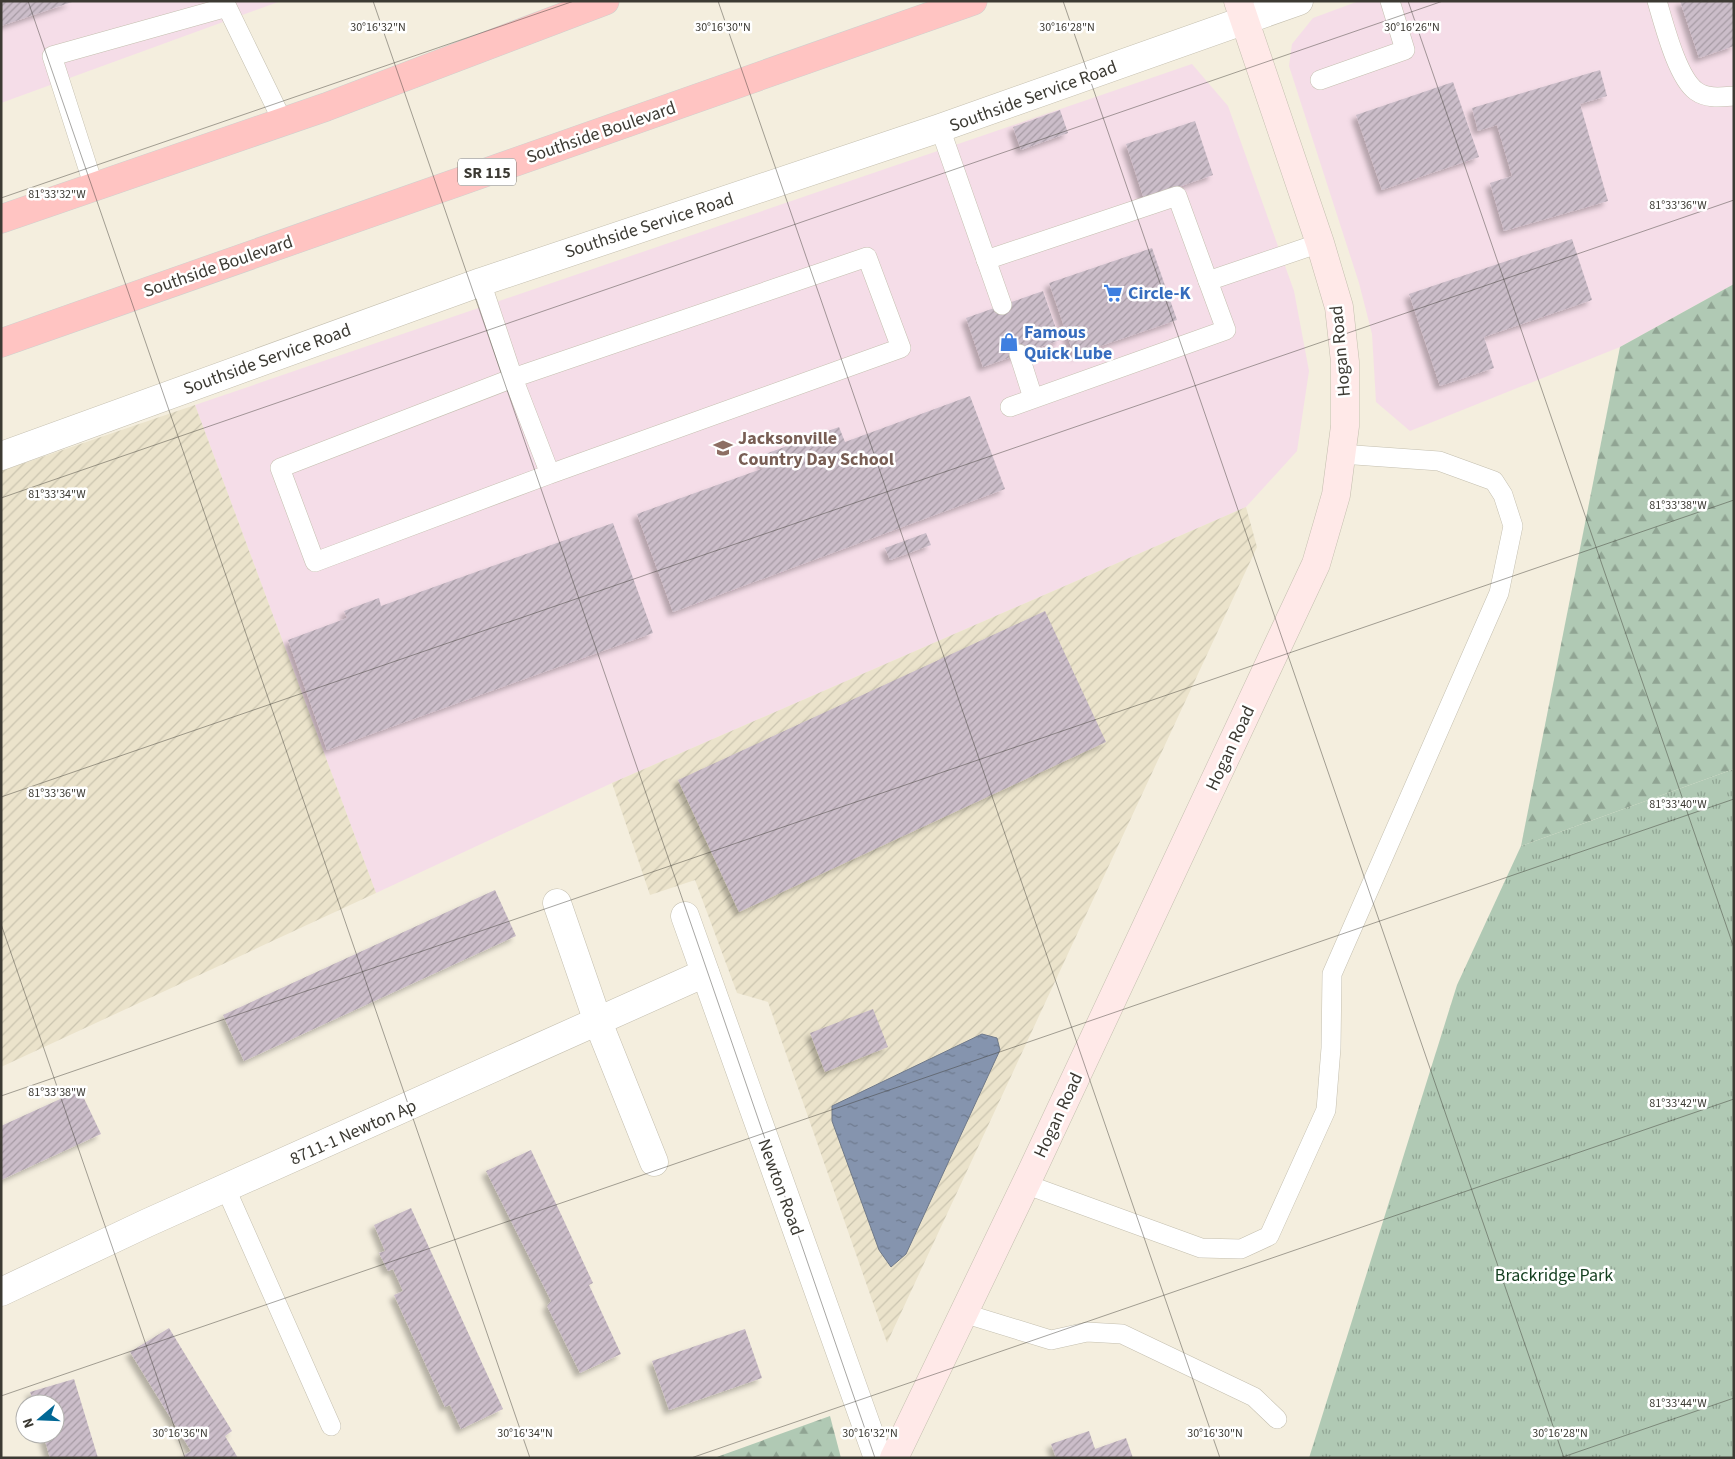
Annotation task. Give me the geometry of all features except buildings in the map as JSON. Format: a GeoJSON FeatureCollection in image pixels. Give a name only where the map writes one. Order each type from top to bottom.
{"type":"FeatureCollection","features":[{"type":"Feature","properties":{"kind":"highway"},"geometry":{"type":"LineString","coordinates":[[1,219],[283,122],[605,1]]}},
{"type":"Feature","properties":{"kind":"highway","name":"Southside Boulevard"},"geometry":{"type":"LineString","coordinates":[[1,343],[974,1]]}},
{"type":"Feature","properties":{"kind":"main road","name":"Hogan Road"},"geometry":{"type":"LineString","coordinates":[[894,1458],[1025,1184],[1316,564],[1336,495],[1345,426],[1345,362],[1339,307],[1320,243],[1241,11]]}},
{"type":"Feature","properties":{"kind":"street","name":"Southside Service Road"},"geometry":{"type":"LineString","coordinates":[[1,456],[481,282],[940,128],[1241,11],[1299,1]]}},
{"type":"Feature","properties":{"kind":"street"},"geometry":{"type":"LineString","coordinates":[[557,903],[598,1022],[654,1162]]}},
{"type":"Feature","properties":{"kind":"street","name":"Newton Road"},"geometry":{"type":"LineString","coordinates":[[685,916],[878,1458]]}},
{"type":"Feature","properties":{"kind":"street","name":"8711-1 Newton Ap"},"geometry":{"type":"LineString","coordinates":[[1,1292],[147,1223],[705,973]]}},
{"type":"Feature","properties":{"kind":"lane"},"geometry":{"type":"LineString","coordinates":[[1320,80],[1405,50],[1390,1]]}},
{"type":"Feature","properties":{"kind":"lane"},"geometry":{"type":"LineString","coordinates":[[1657,1],[1680,72],[1696,91],[1715,98],[1734,96]]}},
{"type":"Feature","properties":{"kind":"lane"},"geometry":{"type":"LineString","coordinates":[[94,187],[52,56],[227,7],[283,122]]}},
{"type":"Feature","properties":{"kind":"lane"},"geometry":{"type":"LineString","coordinates":[[940,128],[1002,306]]}},
{"type":"Feature","properties":{"kind":"lane"},"geometry":{"type":"LineString","coordinates":[[986,260],[1177,196],[1226,330],[1010,407]]}},
{"type":"Feature","properties":{"kind":"lane"},"geometry":{"type":"LineString","coordinates":[[1208,281],[1320,243]]}},
{"type":"Feature","properties":{"kind":"lane"},"geometry":{"type":"LineString","coordinates":[[867,257],[901,348],[550,474],[315,562],[280,468],[513,378],[867,257]]}},
{"type":"Feature","properties":{"kind":"lane"},"geometry":{"type":"LineString","coordinates":[[481,282],[513,378],[550,474]]}},
{"type":"Feature","properties":{"kind":"lane"},"geometry":{"type":"LineString","coordinates":[[1019,354],[1034,398]]}},
{"type":"Feature","properties":{"kind":"lane"},"geometry":{"type":"LineString","coordinates":[[1025,1184],[1201,1248],[1241,1249],[1269,1236],[1326,1110],[1331,1048],[1332,974],[1499,593],[1513,526],[1502,494],[1494,481],[1439,460],[1342,454]]}},
{"type":"Feature","properties":{"kind":"lane"},"geometry":{"type":"LineString","coordinates":[[226,1189],[331,1426]]}},
{"type":"Feature","properties":{"kind":"lane"},"geometry":{"type":"LineString","coordinates":[[963,1313],[1051,1340],[1087,1332],[1122,1334],[1254,1396],[1277,1419]]}},
{"type":"Feature","properties":{"kind":"shaded area"},"geometry":{"type":"Polygon","coordinates":[[[1,1],[281,1],[1,103],[1,1]]]}},
{"type":"Feature","properties":{"kind":"shaded area"},"geometry":{"type":"Polygon","coordinates":[[[1359,1],[1734,1],[1734,284],[1620,347],[1410,431],[1376,402],[1372,334],[1359,283],[1289,66],[1292,44],[1313,18],[1359,1]]]}},
{"type":"Feature","properties":{"kind":"shaded area"},"geometry":{"type":"Polygon","coordinates":[[[1192,64],[1228,106],[1294,291],[1309,371],[1297,451],[1246,507],[612,783],[376,893],[195,405],[1192,64]]]}},
{"type":"Feature","properties":{"kind":"shaded area"},"geometry":{"type":"Polygon","coordinates":[[[195,405],[376,893],[1,1067],[1,471],[195,405]]]}},
{"type":"Feature","properties":{"kind":"shaded area"},"geometry":{"type":"Polygon","coordinates":[[[1246,507],[1257,547],[887,1343],[768,1002],[737,993],[695,880],[650,895],[612,783],[1246,507]]]}},
{"type":"Feature","properties":{"kind":"green space"},"geometry":{"type":"Polygon","coordinates":[[[1734,284],[1734,769],[1521,846],[1620,347],[1734,284]]]}},
{"type":"Feature","properties":{"kind":"green space","name":"Brackridge Park"},"geometry":{"type":"Polygon","coordinates":[[[1734,769],[1734,1458],[1309,1458],[1457,985],[1521,846],[1734,769]]]}},
{"type":"Feature","properties":{"kind":"green space"},"geometry":{"type":"Polygon","coordinates":[[[830,1416],[841,1458],[714,1458],[830,1416]]]}},
{"type":"Feature","properties":{"kind":"water"},"geometry":{"type":"Polygon","coordinates":[[[982,1034],[997,1038],[1000,1050],[906,1254],[891,1267],[879,1250],[832,1121],[832,1106],[982,1034]]]}},
{"type":"Feature","properties":{"kind":"place","name":"Circle-K"},"geometry":{"type":"Point","coordinates":[1113,293]}},
{"type":"Feature","properties":{"kind":"place","name":"Famous Quick Lube"},"geometry":{"type":"Point","coordinates":[1009,342]}},
{"type":"Feature","properties":{"kind":"place","name":"Jacksonville Country Day School"},"geometry":{"type":"Point","coordinates":[723,448]}}]}
